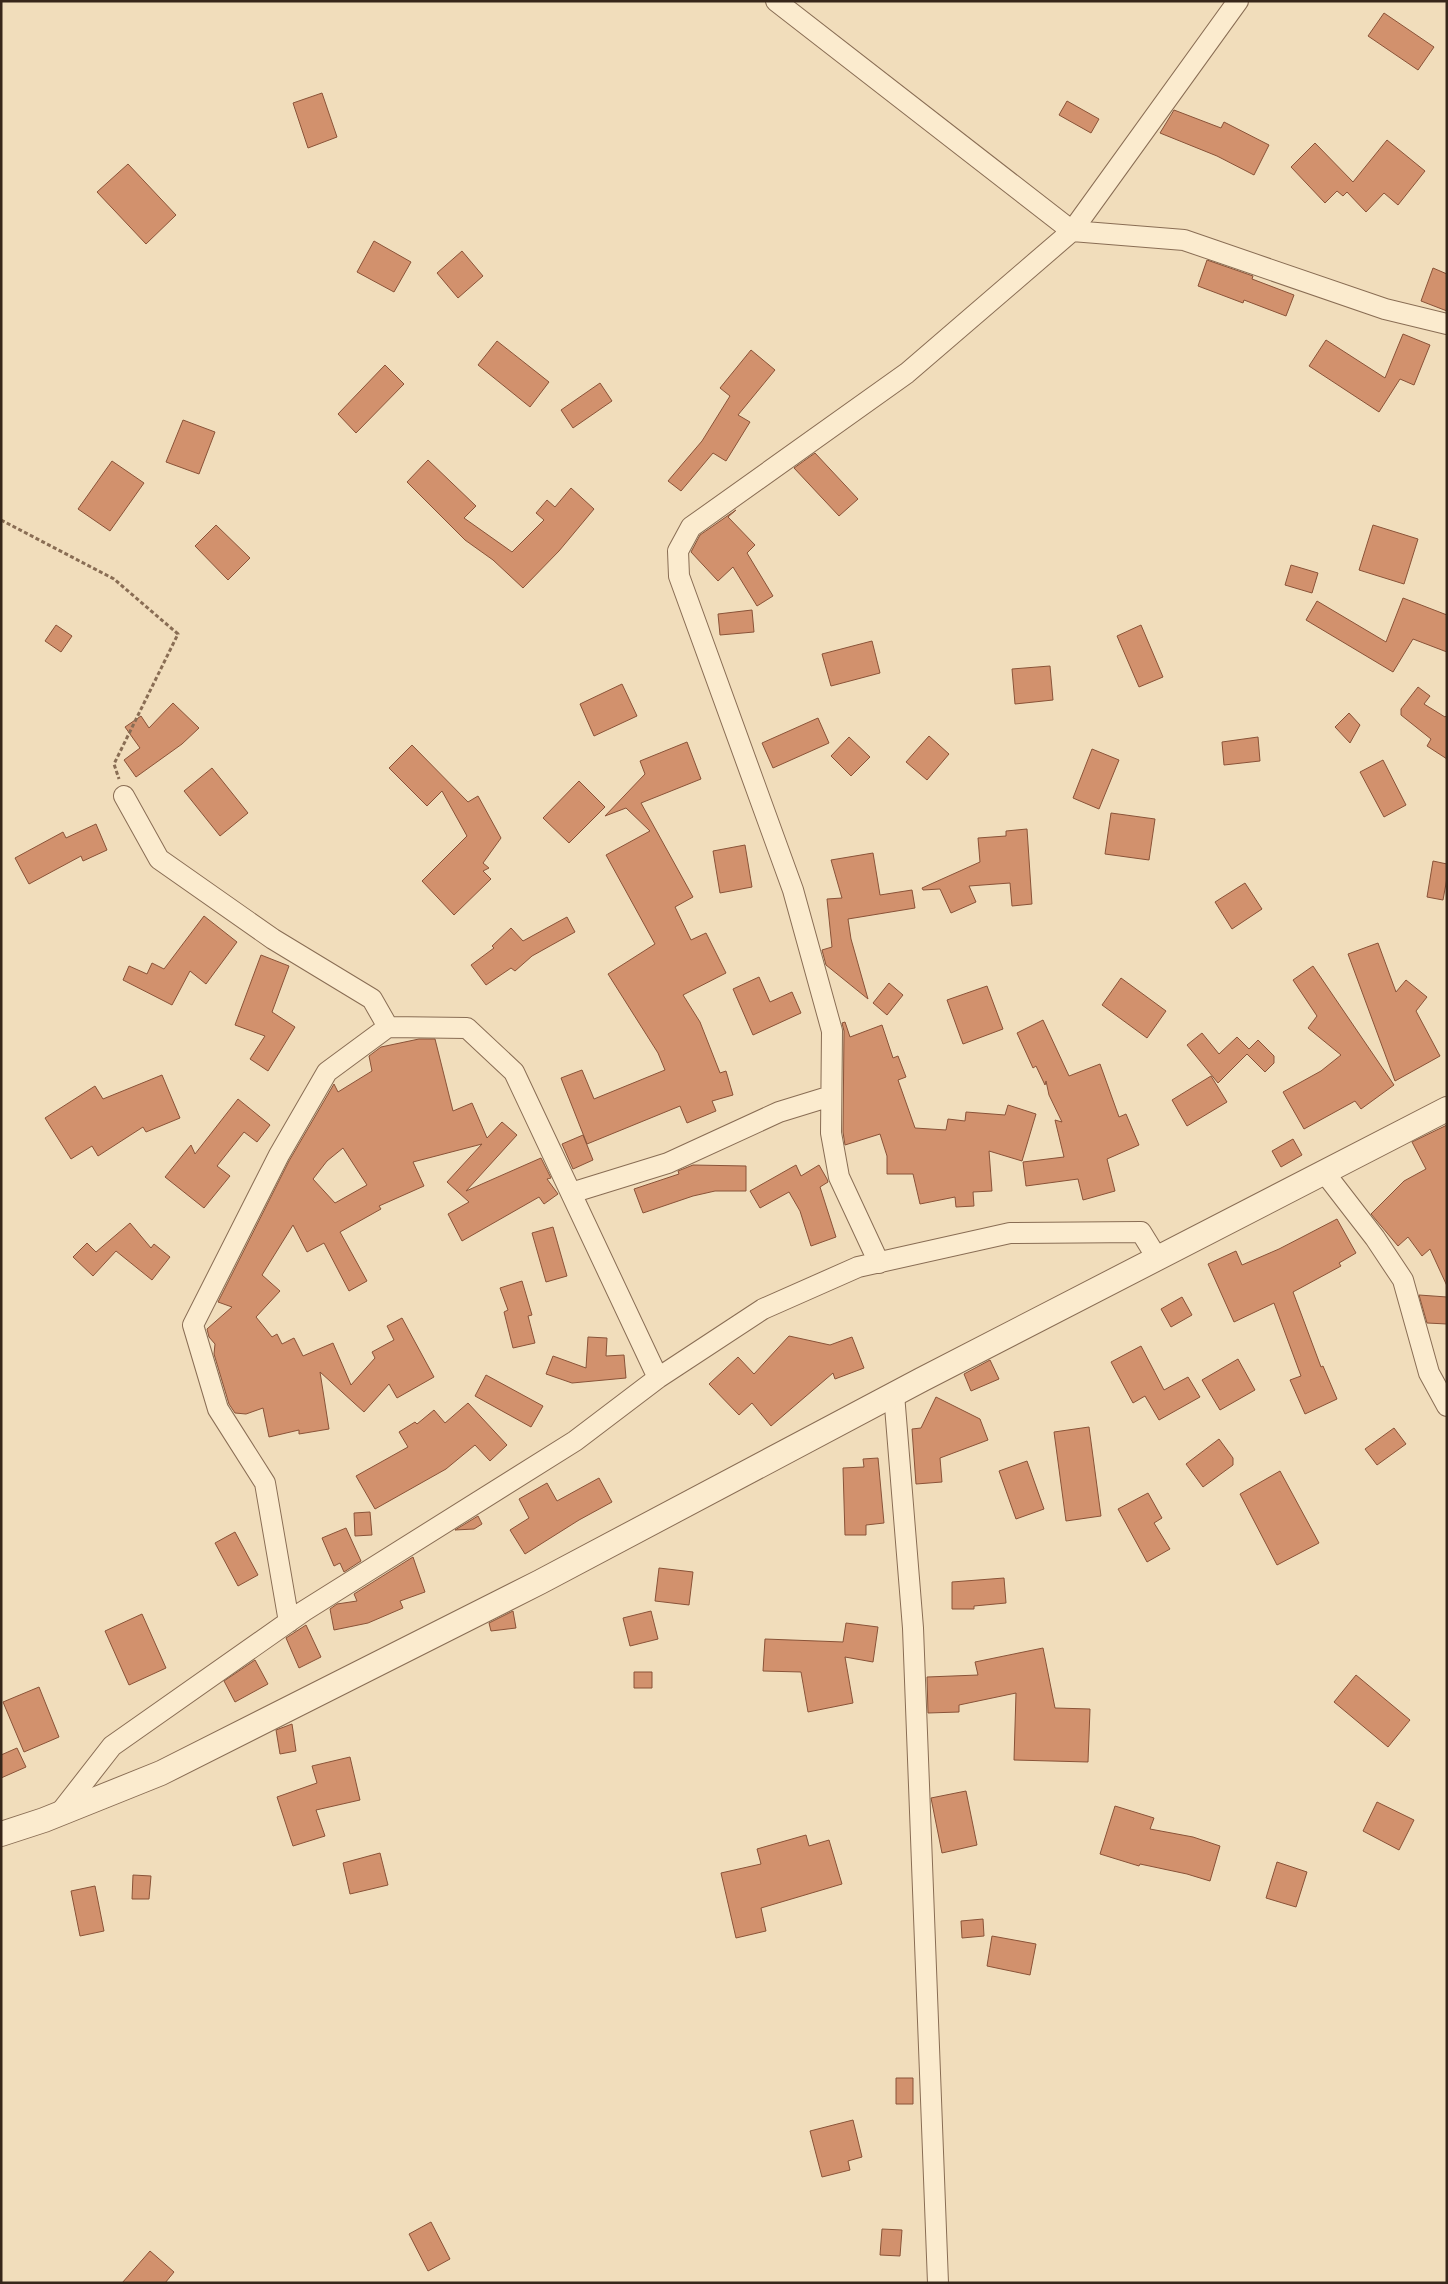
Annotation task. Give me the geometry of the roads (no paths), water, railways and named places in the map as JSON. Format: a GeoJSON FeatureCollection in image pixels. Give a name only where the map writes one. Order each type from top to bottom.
{"type":"FeatureCollection","features":[{"type":"Feature","properties":{"kind":"street"},"geometry":{"type":"LineString","coordinates":[[776,1],[1072,231],[1184,240],[1384,309],[1447,324]]}},
{"type":"Feature","properties":{"kind":"street"},"geometry":{"type":"LineString","coordinates":[[879,1262],[839,1177],[831,1133],[832,1031],[793,890],[679,576],[678,551],[691,527],[907,372],[1072,231],[1238,1]]}},
{"type":"Feature","properties":{"kind":"street"},"geometry":{"type":"LineString","coordinates":[[124,796],[159,859],[273,939],[372,999],[388,1028]]}},
{"type":"Feature","properties":{"kind":"street"},"geometry":{"type":"LineString","coordinates":[[290,1622],[266,1483],[218,1409],[193,1325],[279,1155],[327,1072],[388,1028],[467,1028],[514,1072],[658,1378]]}},
{"type":"Feature","properties":{"kind":"street"},"geometry":{"type":"LineString","coordinates":[[571,1193],[668,1163],[778,1112],[831,1096]]}},
{"type":"Feature","properties":{"kind":"street"},"geometry":{"type":"LineString","coordinates":[[1,1834],[59,1814],[161,1773],[540,1582],[894,1394],[1447,1109]]}},
{"type":"Feature","properties":{"kind":"street"},"geometry":{"type":"LineString","coordinates":[[1324,1172],[1375,1238],[1403,1280],[1429,1373],[1447,1406]]}},
{"type":"Feature","properties":{"kind":"street"},"geometry":{"type":"LineString","coordinates":[[59,1814],[112,1746],[290,1622],[575,1441],[658,1378],[763,1309],[858,1267],[1010,1233],[1141,1232],[1157,1258]]}},
{"type":"Feature","properties":{"kind":"street"},"geometry":{"type":"LineString","coordinates":[[894,1394],[913,1628],[938,2283]]}}]}
